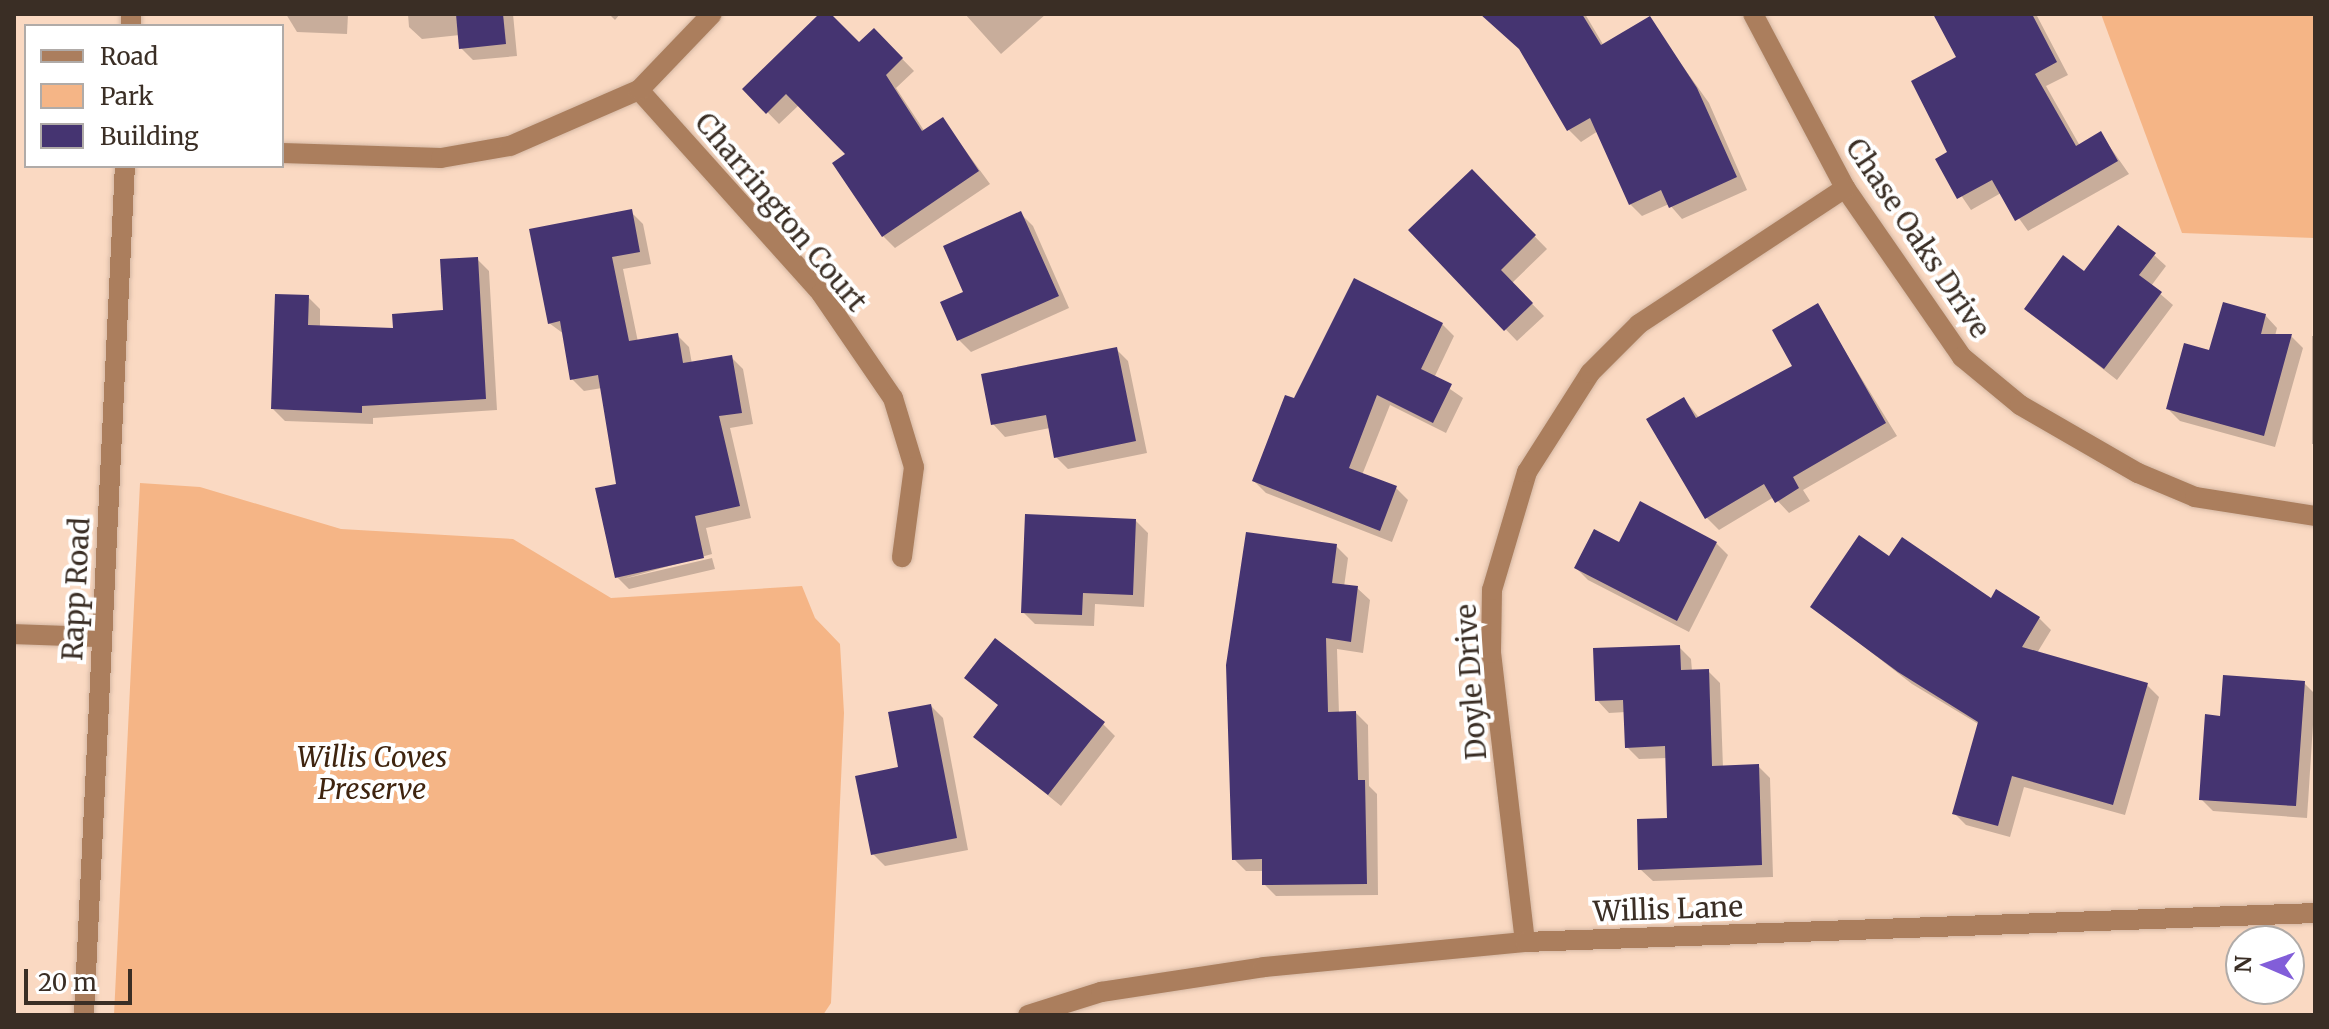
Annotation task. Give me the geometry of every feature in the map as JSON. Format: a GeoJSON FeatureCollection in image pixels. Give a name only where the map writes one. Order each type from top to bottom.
{"type":"FeatureCollection","features":[{"type":"Feature","properties":{"kind":"street"},"geometry":{"type":"LineString","coordinates":[[284,153],[441,158],[510,146],[639,90],[712,14]]}},
{"type":"Feature","properties":{"kind":"street","name":"Chase Oaks Drive"},"geometry":{"type":"LineString","coordinates":[[1753,14],[1845,188],[1962,357],[2020,405],[2138,473],[2195,497],[2315,516]]}},
{"type":"Feature","properties":{"kind":"street","name":"Charrington Court"},"geometry":{"type":"LineString","coordinates":[[639,90],[821,293],[893,398],[914,467],[902,557]]}},
{"type":"Feature","properties":{"kind":"street","name":"Rapp Road"},"geometry":{"type":"LineString","coordinates":[[84,1015],[125,168]]}},
{"type":"Feature","properties":{"kind":"street","name":"Doyle Drive"},"geometry":{"type":"LineString","coordinates":[[1525,942],[1491,653],[1492,590],[1527,472],[1590,373],[1639,324],[1845,188]]}},
{"type":"Feature","properties":{"kind":"street"},"geometry":{"type":"LineString","coordinates":[[14,634],[101,637]]}},
{"type":"Feature","properties":{"kind":"street","name":"Willis Lane"},"geometry":{"type":"LineString","coordinates":[[1028,1015],[1101,992],[1264,967],[1525,942],[2315,913]]}},
{"type":"Feature","properties":{"kind":"green space"},"geometry":{"type":"Polygon","coordinates":[[[2101,14],[2315,14],[2315,238],[2182,233],[2101,14]]]}},
{"type":"Feature","properties":{"kind":"green space","name":"Willis Coves Preserve"},"geometry":{"type":"Polygon","coordinates":[[[140,483],[200,487],[341,529],[513,539],[611,598],[802,586],[815,618],[840,644],[844,713],[831,1003],[823,1015],[114,1015],[140,483]]]}},
{"type":"Feature","properties":{"kind":"building"},"geometry":{"type":"Polygon","coordinates":[[[456,14],[503,14],[506,44],[459,49],[456,14]]]}},
{"type":"Feature","properties":{"kind":"building"},"geometry":{"type":"Polygon","coordinates":[[[819,14],[831,14],[859,42],[874,28],[903,58],[886,75],[922,131],[943,117],[979,171],[882,237],[832,163],[845,154],[786,94],[766,114],[742,89],[819,14]]]}},
{"type":"Feature","properties":{"kind":"building"},"geometry":{"type":"Polygon","coordinates":[[[1480,14],[1582,14],[1601,45],[1650,16],[1697,88],[1737,177],[1669,208],[1661,190],[1629,205],[1590,118],[1567,131],[1519,49],[1480,14]]]}},
{"type":"Feature","properties":{"kind":"building"},"geometry":{"type":"Polygon","coordinates":[[[1933,14],[2032,14],[2057,62],[2035,74],[2076,146],[2101,131],[2118,161],[2015,221],[1992,180],[1957,199],[1935,159],[1947,152],[1911,81],[1956,57],[1933,14]]]}},
{"type":"Feature","properties":{"kind":"building"},"geometry":{"type":"Polygon","coordinates":[[[1472,169],[1536,235],[1501,270],[1533,303],[1504,331],[1408,230],[1472,169]]]}},
{"type":"Feature","properties":{"kind":"building"},"geometry":{"type":"Polygon","coordinates":[[[632,209],[640,252],[612,257],[629,341],[678,333],[683,363],[732,355],[742,413],[719,416],[740,506],[695,516],[704,558],[615,578],[595,488],[616,484],[598,375],[570,380],[560,321],[548,324],[529,229],[632,209]]]}},
{"type":"Feature","properties":{"kind":"building"},"geometry":{"type":"Polygon","coordinates":[[[1021,211],[1059,296],[957,341],[940,302],[963,292],[943,246],[1021,211]]]}},
{"type":"Feature","properties":{"kind":"building"},"geometry":{"type":"Polygon","coordinates":[[[2118,225],[2156,253],[2139,275],[2162,292],[2104,369],[2024,309],[2063,255],[2084,271],[2118,225]]]}},
{"type":"Feature","properties":{"kind":"building"},"geometry":{"type":"Polygon","coordinates":[[[478,257],[486,399],[362,406],[362,413],[271,409],[275,294],[309,295],[308,325],[393,328],[392,314],[443,310],[440,259],[478,257]]]}},
{"type":"Feature","properties":{"kind":"building"},"geometry":{"type":"Polygon","coordinates":[[[1354,278],[1443,323],[1421,369],[1452,384],[1433,423],[1377,395],[1349,468],[1397,486],[1380,531],[1252,481],[1285,395],[1294,398],[1354,278]]]}},
{"type":"Feature","properties":{"kind":"building"},"geometry":{"type":"Polygon","coordinates":[[[2223,302],[2266,314],[2261,334],[2292,334],[2264,436],[2166,409],[2184,343],[2209,350],[2223,302]]]}},
{"type":"Feature","properties":{"kind":"building"},"geometry":{"type":"Polygon","coordinates":[[[1818,303],[1886,423],[1793,477],[1799,488],[1775,503],[1764,484],[1705,519],[1646,419],[1684,397],[1696,418],[1792,366],[1772,330],[1818,303]]]}},
{"type":"Feature","properties":{"kind":"building"},"geometry":{"type":"Polygon","coordinates":[[[1117,347],[1136,441],[1054,458],[1046,415],[991,425],[981,374],[1117,347]]]}},
{"type":"Feature","properties":{"kind":"building"},"geometry":{"type":"Polygon","coordinates":[[[1640,501],[1717,542],[1677,621],[1574,568],[1594,529],[1619,542],[1640,501]]]}},
{"type":"Feature","properties":{"kind":"building"},"geometry":{"type":"Polygon","coordinates":[[[1025,514],[1136,519],[1133,595],[1083,593],[1082,615],[1021,613],[1025,514]]]}},
{"type":"Feature","properties":{"kind":"building"},"geometry":{"type":"Polygon","coordinates":[[[1246,532],[1337,544],[1332,583],[1358,586],[1351,642],[1326,638],[1328,712],[1356,711],[1358,780],[1365,780],[1367,884],[1262,885],[1262,859],[1232,860],[1226,665],[1246,532]]]}},
{"type":"Feature","properties":{"kind":"building"},"geometry":{"type":"Polygon","coordinates":[[[1859,535],[1889,556],[1902,537],[1991,598],[1996,589],[2040,617],[2022,647],[2148,683],[2113,805],[2012,776],[1998,826],[1952,814],[1978,722],[1898,672],[1810,607],[1859,535]]]}},
{"type":"Feature","properties":{"kind":"building"},"geometry":{"type":"Polygon","coordinates":[[[995,638],[1105,722],[1048,795],[973,737],[998,705],[964,678],[995,638]]]}},
{"type":"Feature","properties":{"kind":"building"},"geometry":{"type":"Polygon","coordinates":[[[1680,645],[1681,670],[1709,669],[1712,766],[1759,764],[1762,865],[1638,870],[1637,819],[1667,818],[1665,746],[1625,748],[1623,700],[1595,701],[1593,648],[1680,645]]]}},
{"type":"Feature","properties":{"kind":"building"},"geometry":{"type":"Polygon","coordinates":[[[2223,675],[2305,681],[2296,806],[2199,800],[2205,714],[2220,716],[2223,675]]]}},
{"type":"Feature","properties":{"kind":"building"},"geometry":{"type":"Polygon","coordinates":[[[931,704],[957,838],[871,855],[855,776],[898,767],[888,712],[931,704]]]}}]}
